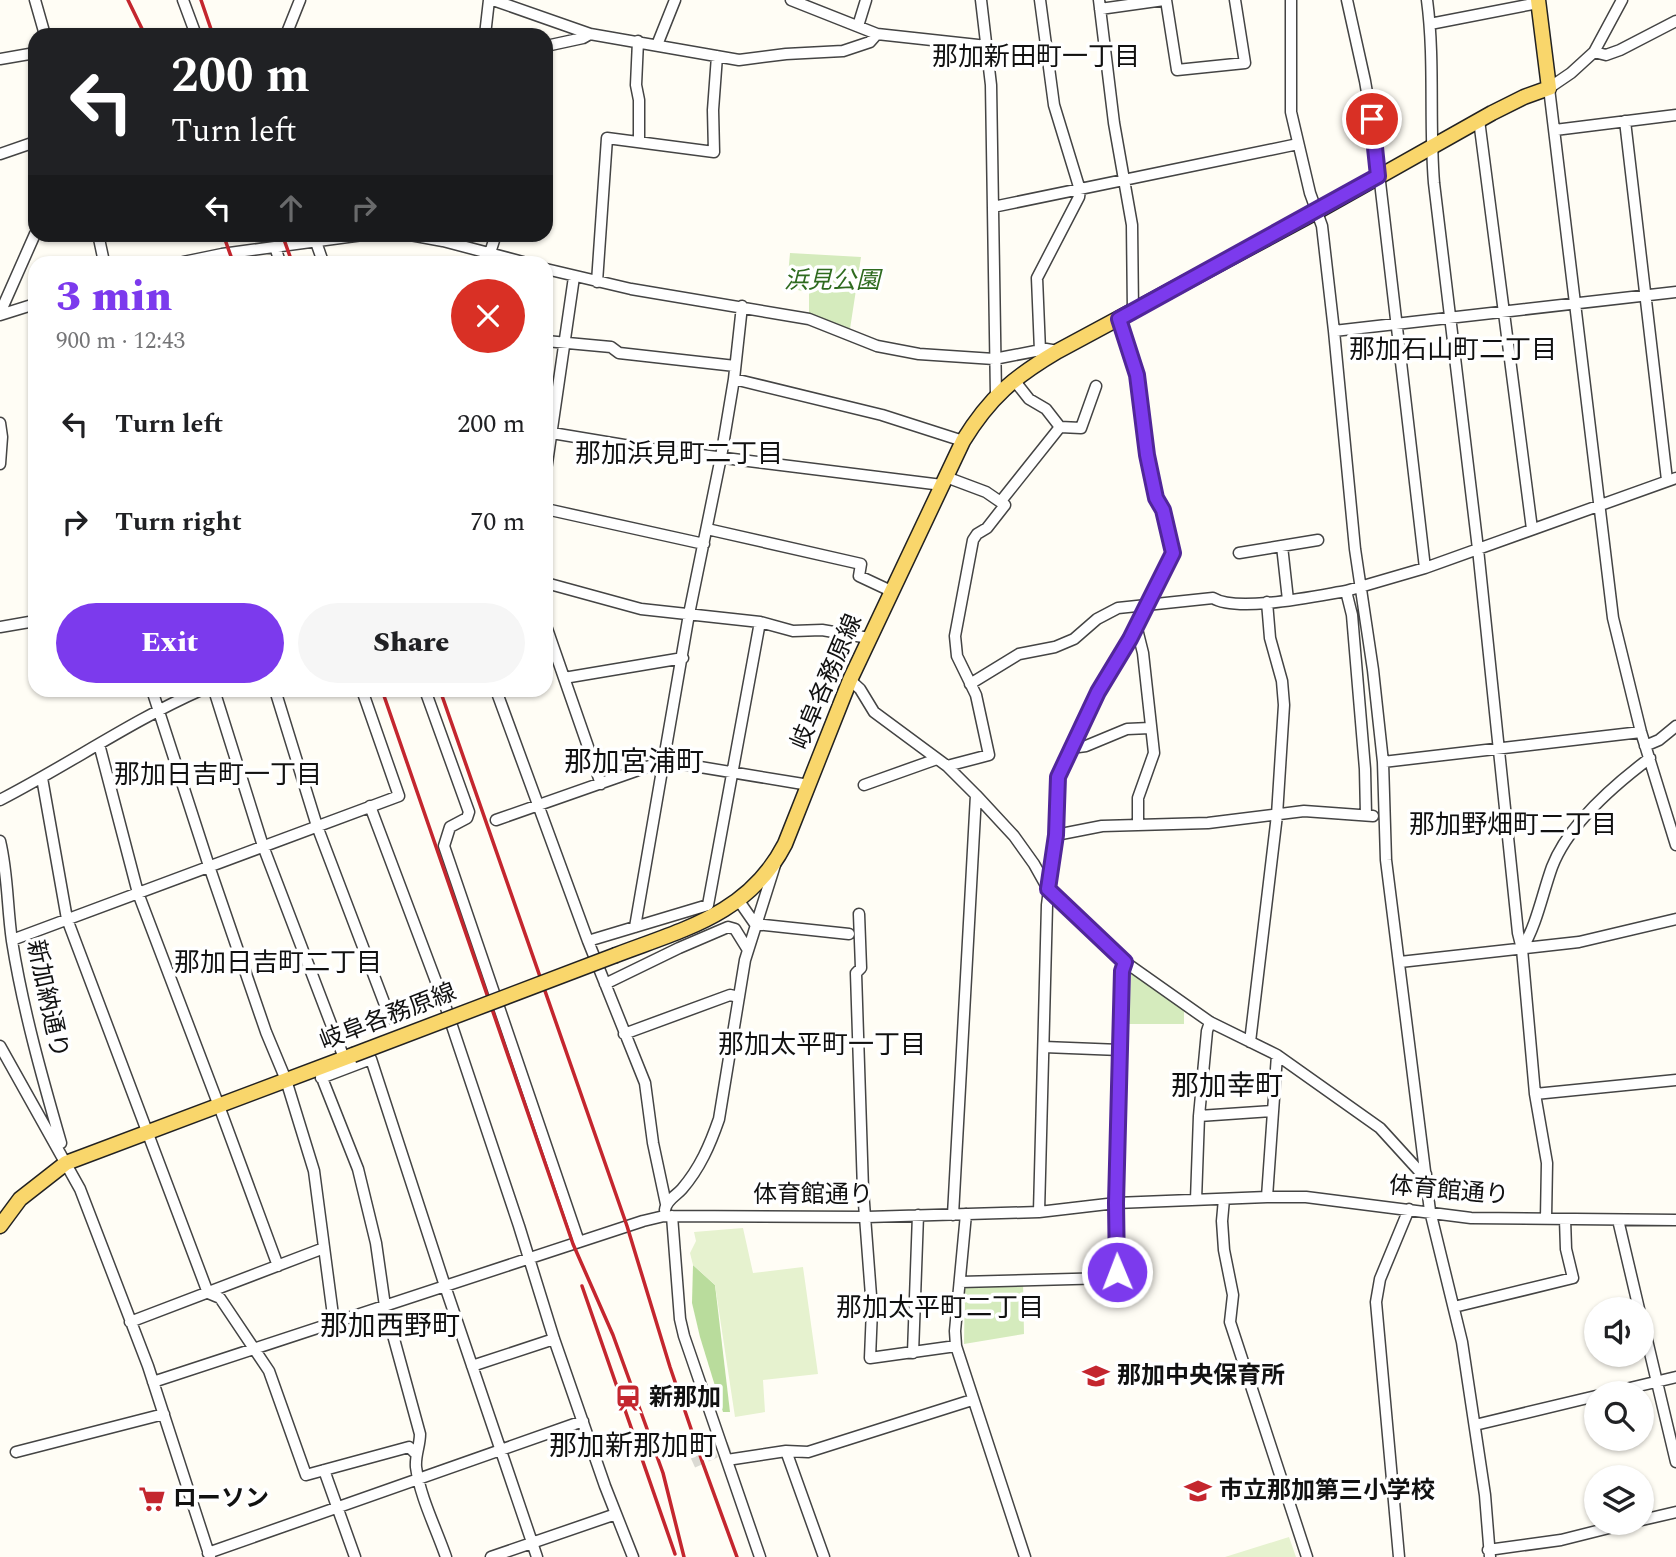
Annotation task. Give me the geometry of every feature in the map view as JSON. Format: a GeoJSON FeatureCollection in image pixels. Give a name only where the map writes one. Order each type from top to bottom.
{"type":"FeatureCollection","features":[{"type":"Feature","properties":{"kind":"main road"},"geometry":{"type":"LineString","coordinates":[[1538,2],[1549,88]]}},
{"type":"Feature","properties":{"kind":"main road","name":"岐阜各務原線"},"geometry":{"type":"LineString","coordinates":[[0,1226],[20,1199],[66,1163],[286,1080],[320,1073],[349,1057],[702,922],[738,901],[775,863],[869,638],[963,441],[979,414],[996,395],[1058,351],[1318,211],[1479,120],[1524,97],[1549,88]]}},
{"type":"Feature","properties":{"kind":"street"},"geometry":{"type":"LineString","coordinates":[[35,0],[43,28]]}},
{"type":"Feature","properties":{"kind":"street"},"geometry":{"type":"LineString","coordinates":[[183,0],[193,28]]}},
{"type":"Feature","properties":{"kind":"street"},"geometry":{"type":"LineString","coordinates":[[289,28],[300,0]]}},
{"type":"Feature","properties":{"kind":"street"},"geometry":{"type":"LineString","coordinates":[[486,28],[491,0],[590,34],[739,60],[843,51],[870,42],[877,34]]}},
{"type":"Feature","properties":{"kind":"street"},"geometry":{"type":"LineString","coordinates":[[657,45],[675,0]]}},
{"type":"Feature","properties":{"kind":"street"},"geometry":{"type":"LineString","coordinates":[[791,0],[877,34],[987,46]]}},
{"type":"Feature","properties":{"kind":"street"},"geometry":{"type":"LineString","coordinates":[[858,26],[866,0]]}},
{"type":"Feature","properties":{"kind":"street"},"geometry":{"type":"LineString","coordinates":[[981,0],[991,85],[996,395]]}},
{"type":"Feature","properties":{"kind":"street"},"geometry":{"type":"LineString","coordinates":[[1040,0],[1054,105],[1080,190],[1079,197],[1037,278],[1040,351]]}},
{"type":"Feature","properties":{"kind":"street"},"geometry":{"type":"LineString","coordinates":[[1133,312],[1132,225],[1114,123],[1100,5],[1165,0],[1177,70],[1245,63],[1235,0]]}},
{"type":"Feature","properties":{"kind":"street"},"geometry":{"type":"LineString","coordinates":[[1291,0],[1291,113],[1310,193],[1318,211],[1334,331],[1383,762],[1386,860],[1430,1211],[1454,1307],[1475,1425],[1485,1495],[1489,1554],[1584,1534]]}},
{"type":"Feature","properties":{"kind":"street"},"geometry":{"type":"LineString","coordinates":[[1347,0],[1366,81],[1375,139],[1425,568]]}},
{"type":"Feature","properties":{"kind":"street"},"geometry":{"type":"LineString","coordinates":[[1427,0],[1430,24],[1431,148],[1522,949],[1535,1094],[1548,1163],[1546,1218]]}},
{"type":"Feature","properties":{"kind":"street"},"geometry":{"type":"LineString","coordinates":[[1622,0],[1594,52],[1549,88],[1613,618],[1641,732],[1676,845]]}},
{"type":"Feature","properties":{"kind":"street"},"geometry":{"type":"LineString","coordinates":[[1430,24],[1538,2]]}},
{"type":"Feature","properties":{"kind":"street"},"geometry":{"type":"LineString","coordinates":[[1594,52],[1606,55],[1676,21]]}},
{"type":"Feature","properties":{"kind":"street"},"geometry":{"type":"LineString","coordinates":[[553,44],[590,34]]}},
{"type":"Feature","properties":{"kind":"street"},"geometry":{"type":"LineString","coordinates":[[638,41],[636,85],[639,100],[639,141]]}},
{"type":"Feature","properties":{"kind":"street"},"geometry":{"type":"LineString","coordinates":[[0,59],[28,54]]}},
{"type":"Feature","properties":{"kind":"street"},"geometry":{"type":"LineString","coordinates":[[597,282],[607,138],[714,152],[713,110],[717,56]]}},
{"type":"Feature","properties":{"kind":"street"},"geometry":{"type":"LineString","coordinates":[[1555,130],[1676,115]]}},
{"type":"Feature","properties":{"kind":"street"},"geometry":{"type":"LineString","coordinates":[[1479,120],[1506,312],[1532,529]]}},
{"type":"Feature","properties":{"kind":"street"},"geometry":{"type":"LineString","coordinates":[[970,684],[1018,654],[1055,647],[1074,639],[1107,612],[1147,603],[1213,598],[1233,605],[1346,591],[1425,568],[1672,479],[1625,121]]}},
{"type":"Feature","properties":{"kind":"street"},"geometry":{"type":"LineString","coordinates":[[0,154],[28,144]]}},
{"type":"Feature","properties":{"kind":"street"},"geometry":{"type":"LineString","coordinates":[[993,207],[1298,144]]}},
{"type":"Feature","properties":{"kind":"street"},"geometry":{"type":"LineString","coordinates":[[0,314],[32,242]]}},
{"type":"Feature","properties":{"kind":"street"},"geometry":{"type":"LineString","coordinates":[[212,256],[291,242]]}},
{"type":"Feature","properties":{"kind":"street"},"geometry":{"type":"LineString","coordinates":[[316,242],[321,256]]}},
{"type":"Feature","properties":{"kind":"street"},"geometry":{"type":"LineString","coordinates":[[447,242],[501,256]]}},
{"type":"Feature","properties":{"kind":"street"},"geometry":{"type":"LineString","coordinates":[[490,253],[493,242]]}},
{"type":"Feature","properties":{"kind":"street"},"geometry":{"type":"LineString","coordinates":[[275,247],[278,256]]}},
{"type":"Feature","properties":{"kind":"street"},"geometry":{"type":"LineString","coordinates":[[553,271],[597,282],[809,319],[877,346],[919,354],[994,359],[1040,351],[1058,351]]}},
{"type":"Feature","properties":{"kind":"street"},"geometry":{"type":"LineString","coordinates":[[553,408],[575,277]]}},
{"type":"Feature","properties":{"kind":"street"},"geometry":{"type":"LineString","coordinates":[[1334,331],[1676,292]]}},
{"type":"Feature","properties":{"kind":"street"},"geometry":{"type":"LineString","coordinates":[[0,314],[28,306]]}},
{"type":"Feature","properties":{"kind":"street"},"geometry":{"type":"LineString","coordinates":[[635,927],[689,614],[721,457],[734,379],[742,306]]}},
{"type":"Feature","properties":{"kind":"street"},"geometry":{"type":"LineString","coordinates":[[1119,319],[1137,375],[1147,455],[1156,498],[1163,510],[1173,553],[1098,692],[1056,787],[1056,835],[1048,889],[1039,1212],[1116,1203],[1224,1199],[1224,1250],[1233,1295],[1230,1321],[1307,1557]]}},
{"type":"Feature","properties":{"kind":"street"},"geometry":{"type":"LineString","coordinates":[[553,342],[611,347],[619,353],[735,366]]}},
{"type":"Feature","properties":{"kind":"street"},"geometry":{"type":"LineString","coordinates":[[734,379],[882,415],[963,441]]}},
{"type":"Feature","properties":{"kind":"street"},"geometry":{"type":"LineString","coordinates":[[1014,380],[1029,399],[1046,409],[1060,427],[1081,428],[1096,386]]}},
{"type":"Feature","properties":{"kind":"street"},"geometry":{"type":"LineString","coordinates":[[0,423],[0,464]]}},
{"type":"Feature","properties":{"kind":"street"},"geometry":{"type":"LineString","coordinates":[[1001,501],[1060,427]]}},
{"type":"Feature","properties":{"kind":"street"},"geometry":{"type":"LineString","coordinates":[[553,433],[636,447],[944,481],[986,492],[1001,501],[1005,505],[987,528],[973,540],[955,636],[957,656],[980,709],[989,755],[947,766]]}},
{"type":"Feature","properties":{"kind":"street"},"geometry":{"type":"LineString","coordinates":[[553,511],[704,544]]}},
{"type":"Feature","properties":{"kind":"street"},"geometry":{"type":"LineString","coordinates":[[706,529],[861,564],[859,576],[891,592]]}},
{"type":"Feature","properties":{"kind":"street"},"geometry":{"type":"LineString","coordinates":[[1239,553],[1318,540]]}},
{"type":"Feature","properties":{"kind":"street"},"geometry":{"type":"LineString","coordinates":[[1282,546],[1288,600]]}},
{"type":"Feature","properties":{"kind":"street"},"geometry":{"type":"LineString","coordinates":[[553,585],[641,609],[760,622],[793,631],[822,630],[869,638]]}},
{"type":"Feature","properties":{"kind":"street"},"geometry":{"type":"LineString","coordinates":[[1346,591],[1353,628],[1365,769],[1366,815]]}},
{"type":"Feature","properties":{"kind":"street"},"geometry":{"type":"LineString","coordinates":[[1250,1042],[1277,816],[1284,705],[1282,681],[1270,638],[1267,602]]}},
{"type":"Feature","properties":{"kind":"street"},"geometry":{"type":"LineString","coordinates":[[0,627],[28,622]]}},
{"type":"Feature","properties":{"kind":"street"},"geometry":{"type":"LineString","coordinates":[[588,941],[709,905],[760,622]]}},
{"type":"Feature","properties":{"kind":"street"},"geometry":{"type":"LineString","coordinates":[[1136,625],[1143,653],[1154,753],[1138,798],[1138,825]]}},
{"type":"Feature","properties":{"kind":"street"},"geometry":{"type":"LineString","coordinates":[[553,646],[601,784]]}},
{"type":"Feature","properties":{"kind":"street"},"geometry":{"type":"LineString","coordinates":[[564,678],[683,658]]}},
{"type":"Feature","properties":{"kind":"street"},"geometry":{"type":"LineString","coordinates":[[850,680],[860,689],[874,712],[947,766],[976,795],[1014,836],[1048,889],[1125,962],[1210,1022],[1277,1055],[1380,1128],[1420,1173],[1426,1174]]}},
{"type":"Feature","properties":{"kind":"street"},"geometry":{"type":"LineString","coordinates":[[155,697],[265,1032],[286,1080],[314,1171],[334,1323]]}},
{"type":"Feature","properties":{"kind":"street"},"geometry":{"type":"LineString","coordinates":[[0,800],[159,708],[185,697]]}},
{"type":"Feature","properties":{"kind":"street"},"geometry":{"type":"LineString","coordinates":[[217,697],[263,846],[349,1057]]}},
{"type":"Feature","properties":{"kind":"street"},"geometry":{"type":"LineString","coordinates":[[277,697],[317,826],[390,1017]]}},
{"type":"Feature","properties":{"kind":"street"},"geometry":{"type":"LineString","coordinates":[[12,940],[399,796],[364,697]]}},
{"type":"Feature","properties":{"kind":"street"},"geometry":{"type":"LineString","coordinates":[[428,697],[469,812],[467,818],[450,827],[444,846],[579,1242]]}},
{"type":"Feature","properties":{"kind":"street"},"geometry":{"type":"LineString","coordinates":[[498,697],[588,941],[645,1083],[653,1143],[667,1212],[680,1319],[760,1557]]}},
{"type":"Feature","properties":{"kind":"street"},"geometry":{"type":"LineString","coordinates":[[1645,746],[1659,740],[1676,726]]}},
{"type":"Feature","properties":{"kind":"street"},"geometry":{"type":"LineString","coordinates":[[1071,748],[1086,746],[1127,729],[1150,727]]}},
{"type":"Feature","properties":{"kind":"street"},"geometry":{"type":"LineString","coordinates":[[1383,762],[1641,732]]}},
{"type":"Feature","properties":{"kind":"street"},"geometry":{"type":"LineString","coordinates":[[99,744],[138,893],[278,1266]]}},
{"type":"Feature","properties":{"kind":"street"},"geometry":{"type":"LineString","coordinates":[[1522,949],[1531,934],[1553,864],[1571,834],[1608,793],[1650,758]]}},
{"type":"Feature","properties":{"kind":"street"},"geometry":{"type":"LineString","coordinates":[[864,785],[937,760]]}},
{"type":"Feature","properties":{"kind":"street"},"geometry":{"type":"LineString","coordinates":[[496,820],[664,761],[809,785]]}},
{"type":"Feature","properties":{"kind":"street"},"geometry":{"type":"LineString","coordinates":[[42,778],[67,919],[208,1293],[220,1298],[269,1371],[306,1475],[409,1447],[416,1454]]}},
{"type":"Feature","properties":{"kind":"street"},"geometry":{"type":"LineString","coordinates":[[953,1215],[976,795]]}},
{"type":"Feature","properties":{"kind":"street"},"geometry":{"type":"LineString","coordinates":[[370,807],[446,1008],[554,1339],[615,1514],[633,1557]]}},
{"type":"Feature","properties":{"kind":"street"},"geometry":{"type":"LineString","coordinates":[[1056,835],[1101,826],[1208,823],[1304,811],[1383,816]]}},
{"type":"Feature","properties":{"kind":"street","name":"新加納通り"},"geometry":{"type":"LineString","coordinates":[[0,841],[6,869],[12,940],[31,1037],[66,1163]]}},
{"type":"Feature","properties":{"kind":"street"},"geometry":{"type":"LineString","coordinates":[[667,1212],[696,1171],[719,1119],[748,950],[775,863]]}},
{"type":"Feature","properties":{"kind":"street"},"geometry":{"type":"LineString","coordinates":[[738,901],[755,924],[849,934]]}},
{"type":"Feature","properties":{"kind":"street"},"geometry":{"type":"LineString","coordinates":[[859,914],[862,968],[856,973],[863,1190],[872,1309],[870,1358],[956,1346]]}},
{"type":"Feature","properties":{"kind":"street"},"geometry":{"type":"LineString","coordinates":[[1400,962],[1578,942],[1676,919]]}},
{"type":"Feature","properties":{"kind":"street"},"geometry":{"type":"LineString","coordinates":[[605,984],[729,927],[735,929],[748,950]]}},
{"type":"Feature","properties":{"kind":"street"},"geometry":{"type":"LineString","coordinates":[[960,1282],[1110,1278],[1117,1272],[1116,1203],[1122,971],[1125,962]]}},
{"type":"Feature","properties":{"kind":"street"},"geometry":{"type":"LineString","coordinates":[[624,1034],[730,995],[738,997]]}},
{"type":"Feature","properties":{"kind":"street"},"geometry":{"type":"LineString","coordinates":[[1196,1200],[1199,1116],[1210,1022]]}},
{"type":"Feature","properties":{"kind":"street"},"geometry":{"type":"LineString","coordinates":[[0,1046],[80,1189],[153,1382],[209,1555],[583,1422]]}},
{"type":"Feature","properties":{"kind":"street"},"geometry":{"type":"LineString","coordinates":[[1044,1047],[1120,1050]]}},
{"type":"Feature","properties":{"kind":"street"},"geometry":{"type":"LineString","coordinates":[[1266,1197],[1277,1055]]}},
{"type":"Feature","properties":{"kind":"street"},"geometry":{"type":"LineString","coordinates":[[446,1557],[419,1479],[416,1454],[420,1446],[420,1434],[385,1306],[376,1243],[358,1168],[320,1073],[371,1059],[537,1557]]}},
{"type":"Feature","properties":{"kind":"street"},"geometry":{"type":"LineString","coordinates":[[1535,1094],[1676,1080]]}},
{"type":"Feature","properties":{"kind":"street"},"geometry":{"type":"LineString","coordinates":[[1199,1116],[1273,1111]]}},
{"type":"Feature","properties":{"kind":"street","name":"体育館通り"},"geometry":{"type":"LineString","coordinates":[[1224,1199],[1306,1197],[1471,1218],[1619,1220]]}},
{"type":"Feature","properties":{"kind":"street"},"geometry":{"type":"LineString","coordinates":[[1399,1557],[1376,1302],[1380,1279],[1409,1209]]}},
{"type":"Feature","properties":{"kind":"street","name":"体育館通り"},"geometry":{"type":"LineString","coordinates":[[153,1382],[667,1212],[867,1217],[1039,1212]]}},
{"type":"Feature","properties":{"kind":"street"},"geometry":{"type":"LineString","coordinates":[[966,1214],[956,1346],[1025,1557]]}},
{"type":"Feature","properties":{"kind":"street"},"geometry":{"type":"LineString","coordinates":[[913,1353],[918,1215]]}},
{"type":"Feature","properties":{"kind":"street"},"geometry":{"type":"LineString","coordinates":[[1454,1307],[1573,1278],[1566,1249],[1565,1219]]}},
{"type":"Feature","properties":{"kind":"street"},"geometry":{"type":"LineString","coordinates":[[1636,1297],[1619,1220],[1676,1220]]}},
{"type":"Feature","properties":{"kind":"street"},"geometry":{"type":"LineString","coordinates":[[130,1322],[324,1248]]}},
{"type":"Feature","properties":{"kind":"street"},"geometry":{"type":"LineString","coordinates":[[472,1366],[554,1339]]}},
{"type":"Feature","properties":{"kind":"street"},"geometry":{"type":"LineString","coordinates":[[1653,1367],[1676,1462]]}},
{"type":"Feature","properties":{"kind":"street"},"geometry":{"type":"LineString","coordinates":[[1654,1383],[1676,1377]]}},
{"type":"Feature","properties":{"kind":"street"},"geometry":{"type":"LineString","coordinates":[[1475,1425],[1584,1399]]}},
{"type":"Feature","properties":{"kind":"street"},"geometry":{"type":"LineString","coordinates":[[727,1460],[786,1451],[808,1452],[972,1400]]}},
{"type":"Feature","properties":{"kind":"street"},"geometry":{"type":"LineString","coordinates":[[16,1452],[164,1414]]}},
{"type":"Feature","properties":{"kind":"street"},"geometry":{"type":"LineString","coordinates":[[786,1451],[824,1557]]}},
{"type":"Feature","properties":{"kind":"street"},"geometry":{"type":"LineString","coordinates":[[324,1470],[355,1557]]}},
{"type":"Feature","properties":{"kind":"street"},"geometry":{"type":"LineString","coordinates":[[1654,1517],[1676,1512]]}},
{"type":"Feature","properties":{"kind":"street"},"geometry":{"type":"LineString","coordinates":[[491,1557],[615,1514]]}},
{"type":"Feature","properties":{"kind":"green space","name":"浜見公園"},"geometry":{"type":"Polygon","coordinates":[[[790,253],[861,257],[850,329],[809,314],[809,293],[787,287],[790,253]]]}},
{"type":"Feature","properties":{"kind":"green space"},"geometry":{"type":"Polygon","coordinates":[[[1128,965],[1184,1010],[1184,1024],[1125,1024],[1128,965]]]}},
{"type":"Feature","properties":{"kind":"green space"},"geometry":{"type":"Polygon","coordinates":[[[743,1228],[753,1273],[803,1267],[818,1374],[763,1380],[765,1412],[735,1417],[715,1285],[693,1265],[690,1253],[696,1241],[694,1232],[743,1228]]]}},
{"type":"Feature","properties":{"kind":"green space"},"geometry":{"type":"Polygon","coordinates":[[[693,1265],[715,1285],[730,1412],[723,1412],[700,1337],[692,1303],[693,1265]]]}},
{"type":"Feature","properties":{"kind":"green space"},"geometry":{"type":"Polygon","coordinates":[[[1023,1280],[1024,1334],[964,1344],[965,1281],[1023,1280]]]}},
{"type":"Feature","properties":{"kind":"green space"},"geometry":{"type":"Polygon","coordinates":[[[1289,1537],[1296,1557],[1225,1557],[1289,1537]]]}},
{"type":"Feature","properties":{"kind":"tunnel"},"geometry":{"type":"LineString","coordinates":[[693,1463],[733,1445]]}},
{"type":"Feature","properties":{"kind":"railway"},"geometry":{"type":"LineString","coordinates":[[128,0],[142,28]]}},
{"type":"Feature","properties":{"kind":"railway"},"geometry":{"type":"LineString","coordinates":[[201,0],[211,28]]}},
{"type":"Feature","properties":{"kind":"railway"},"geometry":{"type":"LineString","coordinates":[[226,242],[231,256]]}},
{"type":"Feature","properties":{"kind":"railway"},"geometry":{"type":"LineString","coordinates":[[285,242],[290,256]]}},
{"type":"Feature","properties":{"kind":"railway"},"geometry":{"type":"LineString","coordinates":[[384,697],[573,1244],[613,1335],[663,1473],[684,1557]]}},
{"type":"Feature","properties":{"kind":"railway"},"geometry":{"type":"LineString","coordinates":[[442,697],[627,1226],[670,1367],[737,1557]]}},
{"type":"Feature","properties":{"kind":"railway"},"geometry":{"type":"LineString","coordinates":[[582,1286],[675,1554]]}},
{"type":"Feature","properties":{"kind":"place","name":"那加中央保育所"},"geometry":{"type":"Point","coordinates":[1096,1376]}},
{"type":"Feature","properties":{"kind":"place","name":"新那加"},"geometry":{"type":"Point","coordinates":[628,1398]}},
{"type":"Feature","properties":{"kind":"place","name":"市立那加第三小学校"},"geometry":{"type":"Point","coordinates":[1198,1491]}},
{"type":"Feature","properties":{"kind":"place","name":"ローソン"},"geometry":{"type":"Point","coordinates":[152,1499]}},
{"type":"Feature","properties":{"kind":"district","name":"那加新田町一丁目"},"geometry":{"type":"Point","coordinates":[1036,57]}},
{"type":"Feature","properties":{"kind":"district","name":"那加石山町二丁目"},"geometry":{"type":"Point","coordinates":[1453,350]}},
{"type":"Feature","properties":{"kind":"district","name":"那加浜見町二丁目"},"geometry":{"type":"Point","coordinates":[679,454]}},
{"type":"Feature","properties":{"kind":"district","name":"那加宮浦町"},"geometry":{"type":"Point","coordinates":[634,762]}},
{"type":"Feature","properties":{"kind":"district","name":"那加日吉町一丁目"},"geometry":{"type":"Point","coordinates":[218,775]}},
{"type":"Feature","properties":{"kind":"district","name":"那加野畑町二丁目"},"geometry":{"type":"Point","coordinates":[1513,825]}},
{"type":"Feature","properties":{"kind":"district","name":"那加日吉町二丁目"},"geometry":{"type":"Point","coordinates":[278,963]}},
{"type":"Feature","properties":{"kind":"district","name":"那加太平町一丁目"},"geometry":{"type":"Point","coordinates":[822,1045]}},
{"type":"Feature","properties":{"kind":"district","name":"那加幸町"},"geometry":{"type":"Point","coordinates":[1227,1086]}},
{"type":"Feature","properties":{"kind":"district","name":"那加太平町二丁目"},"geometry":{"type":"Point","coordinates":[940,1308]}},
{"type":"Feature","properties":{"kind":"district","name":"那加西野町"},"geometry":{"type":"Point","coordinates":[390,1326]}},
{"type":"Feature","properties":{"kind":"district","name":"那加新那加町"},"geometry":{"type":"Point","coordinates":[633,1446]}},
{"type":"Feature","properties":{"kind":"route"},"geometry":{"type":"LineString","coordinates":[[1117,1272],[1116,1203],[1122,971],[1125,962],[1048,889],[1056,835],[1058,777],[1098,692],[1130,639],[1173,553],[1163,510],[1156,498],[1147,455],[1137,375],[1119,319],[1378,176],[1372,119]]}}]}
